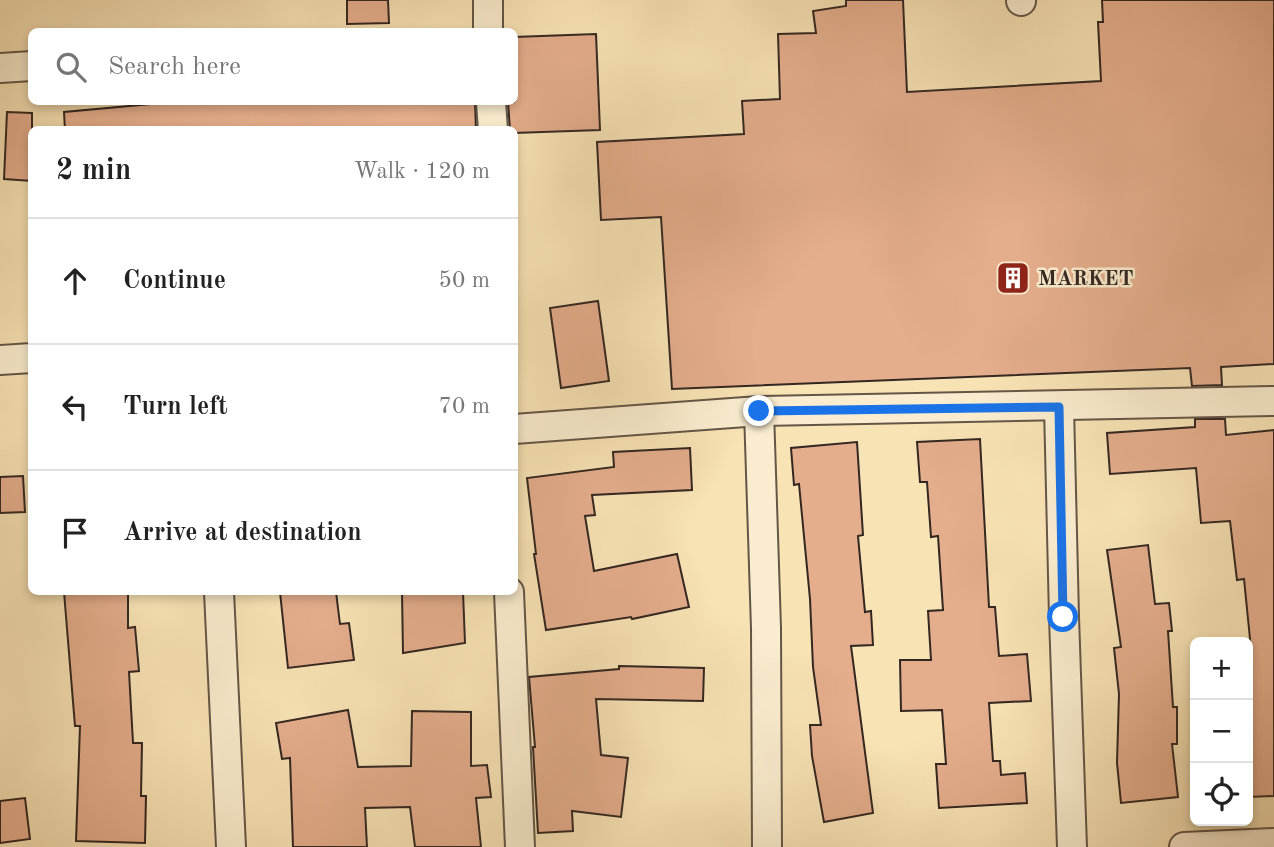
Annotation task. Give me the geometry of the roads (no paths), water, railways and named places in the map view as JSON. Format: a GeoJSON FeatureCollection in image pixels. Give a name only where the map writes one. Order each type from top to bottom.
{"type":"FeatureCollection","features":[{"type":"Feature","properties":{"kind":"street"},"geometry":{"type":"LineString","coordinates":[[488,0],[488,28]]}},
{"type":"Feature","properties":{"kind":"street"},"geometry":{"type":"LineString","coordinates":[[0,68],[28,66]]}},
{"type":"Feature","properties":{"kind":"street"},"geometry":{"type":"LineString","coordinates":[[491,105],[493,126]]}},
{"type":"Feature","properties":{"kind":"street"},"geometry":{"type":"LineString","coordinates":[[0,360],[28,358]]}},
{"type":"Feature","properties":{"kind":"street"},"geometry":{"type":"LineString","coordinates":[[518,429],[759,411],[1274,401]]}},
{"type":"Feature","properties":{"kind":"street"},"geometry":{"type":"LineString","coordinates":[[1059,407],[1063,617],[1072,847]]}},
{"type":"Feature","properties":{"kind":"street"},"geometry":{"type":"LineString","coordinates":[[759,411],[766,628],[767,847]]}},
{"type":"Feature","properties":{"kind":"street"},"geometry":{"type":"LineString","coordinates":[[219,595],[231,847]]}},
{"type":"Feature","properties":{"kind":"street"},"geometry":{"type":"LineString","coordinates":[[509,595],[520,847]]}},
{"type":"Feature","properties":{"kind":"street"},"geometry":{"type":"LineString","coordinates":[[1184,847],[1274,843]]}},
{"type":"Feature","properties":{"kind":"place","name":"MARKET"},"geometry":{"type":"Point","coordinates":[1013,278]}}]}
